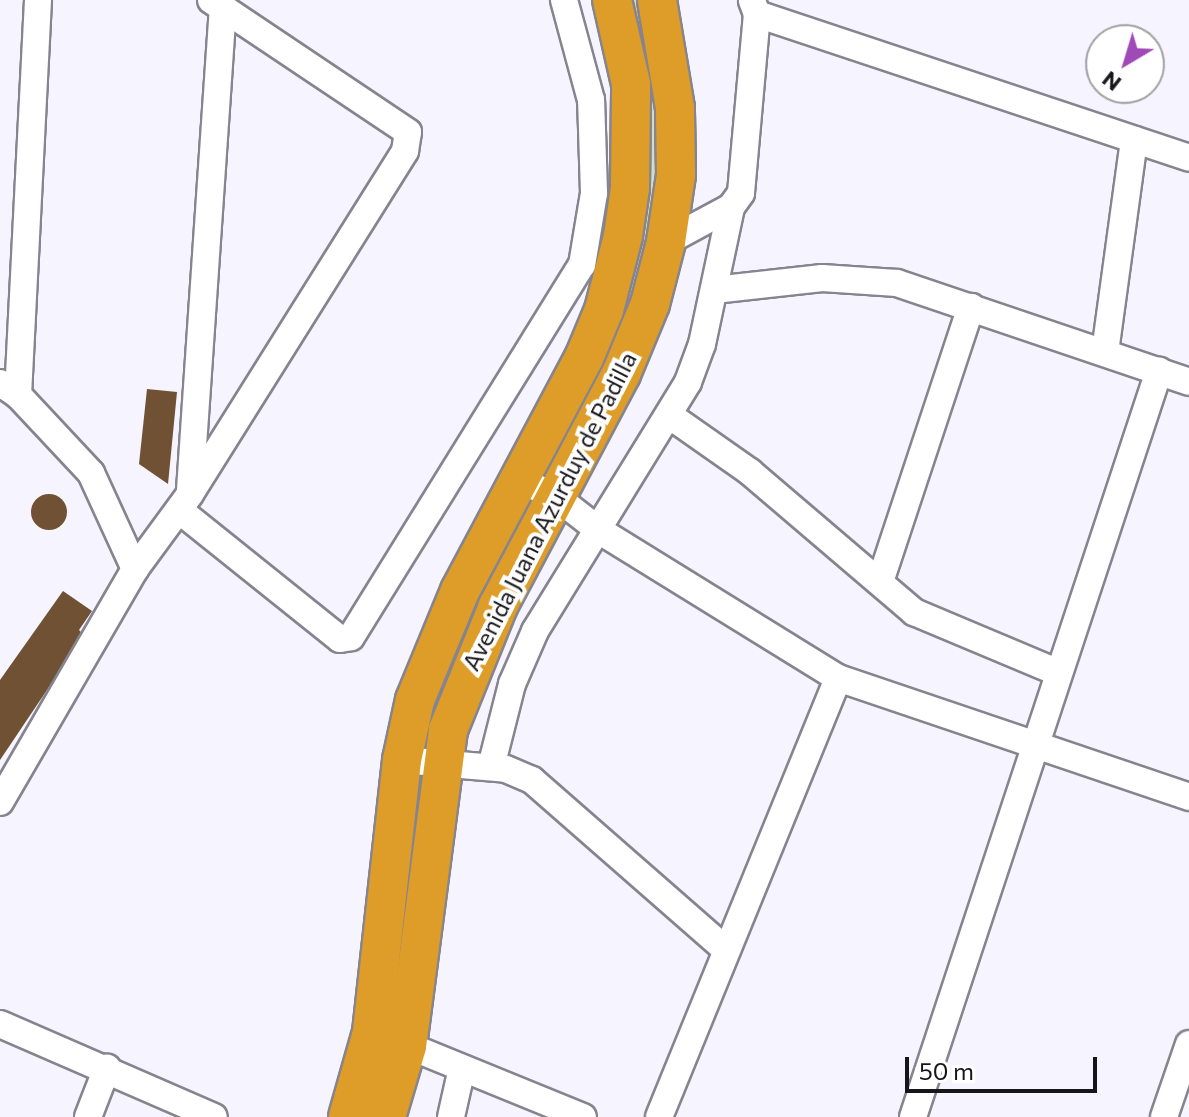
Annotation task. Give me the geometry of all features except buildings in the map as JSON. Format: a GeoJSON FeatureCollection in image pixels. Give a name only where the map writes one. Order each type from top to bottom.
{"type":"FeatureCollection","features":[{"type":"Feature","properties":{"kind":"highway","name":"Avenida Juana Azurduy de Padilla"},"geometry":{"type":"LineString","coordinates":[[348,1117],[372,1032],[402,760],[432,651],[584,358],[604,310],[623,236],[631,176],[631,84],[612,0]]}},
{"type":"Feature","properties":{"kind":"highway","name":"Avenida Juana Azurduy de Padilla"},"geometry":{"type":"LineString","coordinates":[[386,1117],[407,1046],[442,763],[463,685],[555,496],[621,374],[650,304],[666,242],[676,175],[675,108],[657,0]]}},
{"type":"Feature","properties":{"kind":"street"},"geometry":{"type":"LineString","coordinates":[[38,0],[9,389],[91,473],[135,569]]}},
{"type":"Feature","properties":{"kind":"street"},"geometry":{"type":"LineString","coordinates":[[184,502],[340,639],[351,637],[582,265],[594,193],[591,100],[564,0]]}},
{"type":"Feature","properties":{"kind":"street"},"geometry":{"type":"LineString","coordinates":[[184,502],[217,3]]}},
{"type":"Feature","properties":{"kind":"street"},"geometry":{"type":"LineString","coordinates":[[0,802],[135,569],[184,502],[405,151],[408,132],[217,3]]}},
{"type":"Feature","properties":{"kind":"street"},"geometry":{"type":"LineString","coordinates":[[491,767],[512,684],[535,631],[600,531],[693,370],[731,207],[746,174],[754,7],[1189,158]]}},
{"type":"Feature","properties":{"kind":"street"},"geometry":{"type":"LineString","coordinates":[[1105,352],[1134,140]]}},
{"type":"Feature","properties":{"kind":"street"},"geometry":{"type":"LineString","coordinates":[[666,242],[731,207]]}},
{"type":"Feature","properties":{"kind":"street"},"geometry":{"type":"LineString","coordinates":[[714,290],[822,278],[897,283],[1189,382]]}},
{"type":"Feature","properties":{"kind":"street"},"geometry":{"type":"LineString","coordinates":[[880,582],[971,307]]}},
{"type":"Feature","properties":{"kind":"street"},"geometry":{"type":"LineString","coordinates":[[913,1117],[1159,371]]}},
{"type":"Feature","properties":{"kind":"street"},"geometry":{"type":"LineString","coordinates":[[669,415],[750,472],[914,612],[951,631],[1059,673]]}},
{"type":"Feature","properties":{"kind":"street"},"geometry":{"type":"LineString","coordinates":[[520,480],[555,496],[600,531],[838,678],[1189,797]]}},
{"type":"Feature","properties":{"kind":"street"},"geometry":{"type":"LineString","coordinates":[[659,1117],[838,678]]}},
{"type":"Feature","properties":{"kind":"street"},"geometry":{"type":"LineString","coordinates":[[402,760],[491,767],[532,780],[726,950]]}},
{"type":"Feature","properties":{"kind":"street"},"geometry":{"type":"LineString","coordinates":[[0,1024],[214,1117]]}},
{"type":"Feature","properties":{"kind":"street"},"geometry":{"type":"LineString","coordinates":[[372,1032],[583,1117]]}},
{"type":"Feature","properties":{"kind":"street"},"geometry":{"type":"LineString","coordinates":[[1164,1117],[1183,1080],[1189,1044]]}},
{"type":"Feature","properties":{"kind":"street"},"geometry":{"type":"LineString","coordinates":[[88,1117],[107,1068]]}},
{"type":"Feature","properties":{"kind":"street"},"geometry":{"type":"LineString","coordinates":[[451,1117],[462,1068]]}},
{"type":"Feature","properties":{"kind":"green space"},"geometry":{"type":"Polygon","coordinates":[[[629,0],[639,0],[659,98],[656,221],[626,328],[548,481],[538,476],[647,192],[649,107],[629,0]]]}}]}
